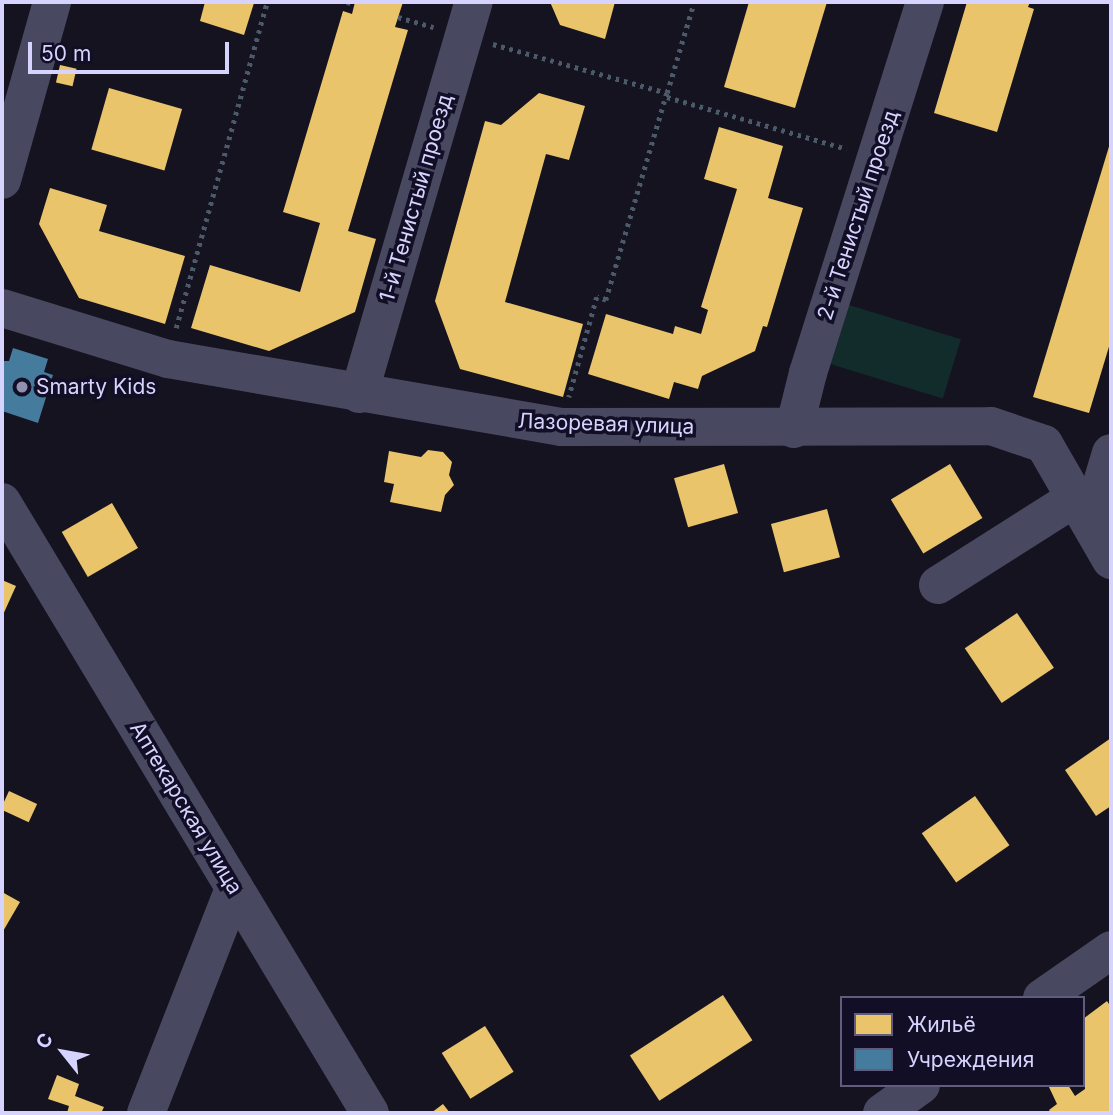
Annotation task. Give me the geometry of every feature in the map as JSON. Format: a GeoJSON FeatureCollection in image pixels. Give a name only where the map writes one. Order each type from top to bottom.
{"type":"FeatureCollection","features":[{"type":"Feature","properties":{"kind":"street"},"geometry":{"type":"LineString","coordinates":[[2,180],[52,2]]}},
{"type":"Feature","properties":{"kind":"street","name":"2-й Тенистый проезд"},"geometry":{"type":"LineString","coordinates":[[794,429],[925,2]]}},
{"type":"Feature","properties":{"kind":"street","name":"1-й Тенистый проезд"},"geometry":{"type":"LineString","coordinates":[[359,394],[469,19]]}},
{"type":"Feature","properties":{"kind":"street","name":"Лазоревая улица"},"geometry":{"type":"LineString","coordinates":[[2,308],[168,359],[561,427],[794,429],[871,424],[991,426],[1044,444],[1111,560]]}},
{"type":"Feature","properties":{"kind":"street"},"geometry":{"type":"LineString","coordinates":[[937,585],[1083,511],[1111,453]]}},
{"type":"Feature","properties":{"kind":"street","name":"Аптекарская улица"},"geometry":{"type":"LineString","coordinates":[[2,502],[370,1113]]}},
{"type":"Feature","properties":{"kind":"street"},"geometry":{"type":"LineString","coordinates":[[146,1113],[234,888]]}},
{"type":"Feature","properties":{"kind":"street"},"geometry":{"type":"LineString","coordinates":[[1045,996],[1111,950]]}},
{"type":"Feature","properties":{"kind":"street"},"geometry":{"type":"LineString","coordinates":[[882,1113],[918,1087]]}},
{"type":"Feature","properties":{"kind":"path"},"geometry":{"type":"LineString","coordinates":[[168,359],[267,2]]}},
{"type":"Feature","properties":{"kind":"path"},"geometry":{"type":"LineString","coordinates":[[347,2],[355,4]]}},
{"type":"Feature","properties":{"kind":"path"},"geometry":{"type":"LineString","coordinates":[[561,427],[597,297],[606,300],[694,2]]}},
{"type":"Feature","properties":{"kind":"path"},"geometry":{"type":"LineString","coordinates":[[398,17],[469,19],[667,95],[876,157]]}},
{"type":"Feature","properties":{"kind":"green space"},"geometry":{"type":"Polygon","coordinates":[[[849,305],[961,339],[943,398],[831,364],[849,305]]]}},
{"type":"Feature","properties":{"kind":"building: Жильё"},"geometry":{"type":"Polygon","coordinates":[[[205,2],[254,3],[244,35],[200,21],[205,2]]]}},
{"type":"Feature","properties":{"kind":"building: Жильё"},"geometry":{"type":"Polygon","coordinates":[[[355,2],[403,2],[395,27],[408,30],[348,231],[376,239],[355,312],[269,351],[191,328],[210,265],[300,292],[320,223],[283,212],[343,11],[352,14],[355,2]]]}},
{"type":"Feature","properties":{"kind":"building: Жильё"},"geometry":{"type":"Polygon","coordinates":[[[550,2],[615,2],[605,39],[560,25],[550,2]]]}},
{"type":"Feature","properties":{"kind":"building: Жильё"},"geometry":{"type":"Polygon","coordinates":[[[749,2],[827,2],[795,108],[724,87],[749,2]]]}},
{"type":"Feature","properties":{"kind":"building: Жильё"},"geometry":{"type":"Polygon","coordinates":[[[967,2],[1030,2],[1028,7],[1034,9],[997,132],[934,113],[967,2]]]}},
{"type":"Feature","properties":{"kind":"building: Жильё"},"geometry":{"type":"Polygon","coordinates":[[[60,65],[77,69],[73,86],[56,83],[60,65]]]}},
{"type":"Feature","properties":{"kind":"building: Жильё"},"geometry":{"type":"Polygon","coordinates":[[[109,88],[182,109],[164,170],[91,150],[109,88]]]}},
{"type":"Feature","properties":{"kind":"building: Жильё"},"geometry":{"type":"Polygon","coordinates":[[[539,93],[585,106],[569,160],[546,154],[505,302],[583,324],[563,397],[460,369],[435,301],[485,121],[501,125],[539,93]]]}},
{"type":"Feature","properties":{"kind":"building: Жильё"},"geometry":{"type":"Polygon","coordinates":[[[719,127],[783,146],[768,198],[803,208],[767,327],[763,326],[755,351],[702,376],[698,389],[674,382],[669,399],[588,374],[606,314],[673,334],[675,326],[701,334],[708,310],[701,307],[737,189],[704,179],[719,127]]]}},
{"type":"Feature","properties":{"kind":"building: Жильё"},"geometry":{"type":"Polygon","coordinates":[[[1111,140],[1111,340],[1089,413],[1033,397],[1111,140]]]}},
{"type":"Feature","properties":{"kind":"building: Жильё"},"geometry":{"type":"Polygon","coordinates":[[[50,188],[107,205],[99,231],[185,256],[165,324],[79,298],[39,224],[50,188]]]}},
{"type":"Feature","properties":{"kind":"building: Жильё"},"geometry":{"type":"Polygon","coordinates":[[[428,450],[443,452],[452,462],[449,475],[454,485],[445,495],[441,512],[390,502],[394,484],[384,482],[389,451],[421,457],[428,450]]]}},
{"type":"Feature","properties":{"kind":"building: Жильё"},"geometry":{"type":"Polygon","coordinates":[[[724,464],[738,513],[688,527],[674,478],[724,464]]]}},
{"type":"Feature","properties":{"kind":"building: Жильё"},"geometry":{"type":"Polygon","coordinates":[[[950,464],[982,518],[923,554],[891,500],[950,464]]]}},
{"type":"Feature","properties":{"kind":"building: Жильё"},"geometry":{"type":"Polygon","coordinates":[[[112,503],[138,548],[88,577],[62,532],[112,503]]]}},
{"type":"Feature","properties":{"kind":"building: Жильё"},"geometry":{"type":"Polygon","coordinates":[[[827,509],[840,557],[784,572],[771,524],[827,509]]]}},
{"type":"Feature","properties":{"kind":"building: Жильё"},"geometry":{"type":"Polygon","coordinates":[[[2,580],[16,586],[2,617],[2,580]]]}},
{"type":"Feature","properties":{"kind":"building: Жильё"},"geometry":{"type":"Polygon","coordinates":[[[1017,613],[1054,668],[1002,703],[965,648],[1017,613]]]}},
{"type":"Feature","properties":{"kind":"building: Жильё"},"geometry":{"type":"Polygon","coordinates":[[[1111,738],[1111,806],[1096,816],[1065,770],[1111,738]]]}},
{"type":"Feature","properties":{"kind":"building: Жильё"},"geometry":{"type":"Polygon","coordinates":[[[9,791],[37,804],[29,822],[2,810],[9,791]]]}},
{"type":"Feature","properties":{"kind":"building: Жильё"},"geometry":{"type":"Polygon","coordinates":[[[975,796],[1009,845],[956,882],[922,833],[975,796]]]}},
{"type":"Feature","properties":{"kind":"building: Жильё"},"geometry":{"type":"Polygon","coordinates":[[[2,892],[20,902],[2,933],[2,892]]]}},
{"type":"Feature","properties":{"kind":"building: Жильё"},"geometry":{"type":"Polygon","coordinates":[[[723,995],[752,1040],[659,1101],[630,1055],[723,995]]]}},
{"type":"Feature","properties":{"kind":"building: Жильё"},"geometry":{"type":"Polygon","coordinates":[[[1107,1001],[1111,1007],[1111,1113],[1051,1113],[1049,1110],[1057,1104],[1049,1087],[1069,1087],[1075,1096],[1085,1089],[1085,1018],[1107,1001]]]}},
{"type":"Feature","properties":{"kind":"building: Жильё"},"geometry":{"type":"Polygon","coordinates":[[[485,1026],[514,1072],[470,1099],[442,1053],[485,1026]]]}},
{"type":"Feature","properties":{"kind":"building: Жильё"},"geometry":{"type":"Polygon","coordinates":[[[57,1075],[79,1084],[75,1096],[104,1107],[101,1113],[67,1113],[69,1106],[48,1099],[57,1075]]]}},
{"type":"Feature","properties":{"kind":"building: Жильё"},"geometry":{"type":"Polygon","coordinates":[[[443,1104],[450,1113],[431,1113],[443,1104]]]}},
{"type":"Feature","properties":{"kind":"building: Учреждения"},"geometry":{"type":"Polygon","coordinates":[[[13,348],[48,359],[44,372],[53,375],[38,423],[2,411],[2,361],[9,361],[13,348]]]}},
{"type":"Feature","properties":{"kind":"place","name":"Smarty Kids"},"geometry":{"type":"Point","coordinates":[22,387]}}]}
